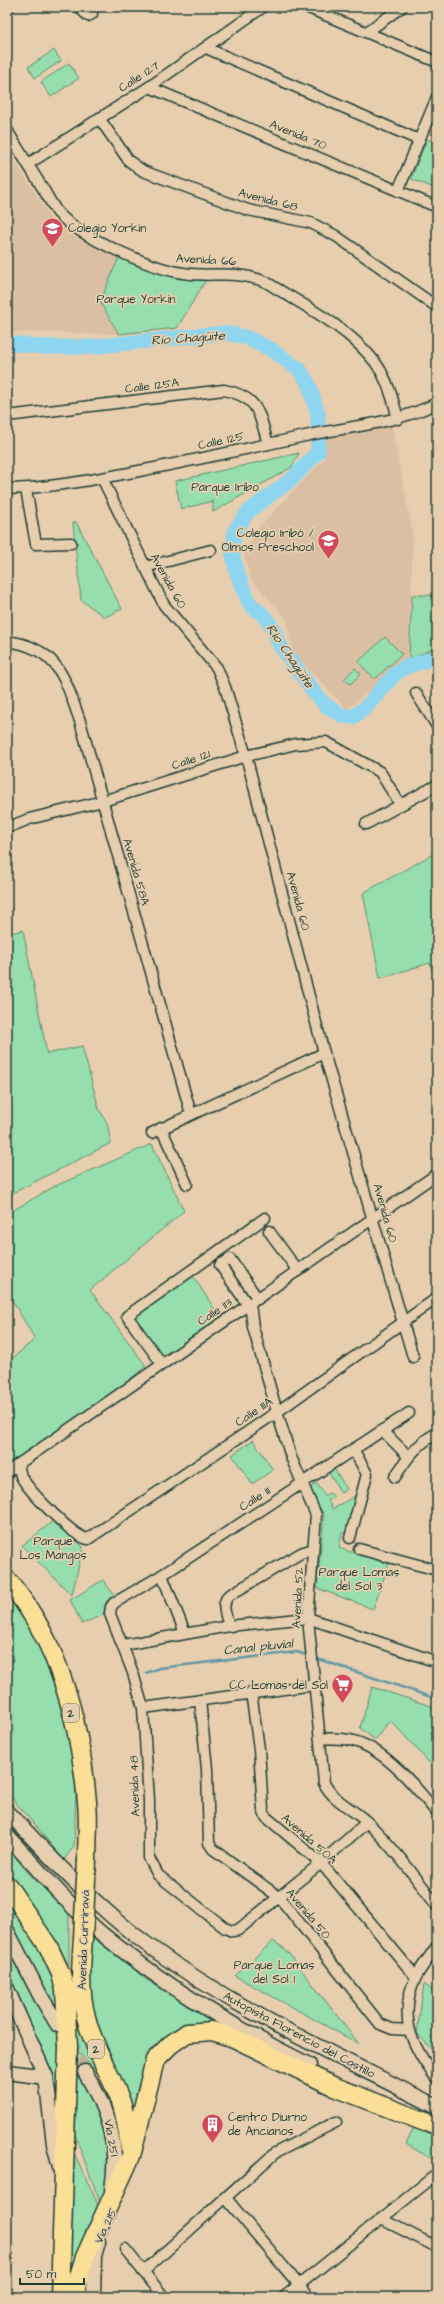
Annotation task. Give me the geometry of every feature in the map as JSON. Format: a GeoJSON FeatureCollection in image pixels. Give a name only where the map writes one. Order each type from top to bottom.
{"type":"FeatureCollection","features":[{"type":"Feature","properties":{"kind":"highway","name":"Avenida Curriravá"},"geometry":{"type":"LineString","coordinates":[[7,1580],[17,1591],[41,1630],[65,1687],[80,1748],[87,1804],[87,1860],[81,1996],[86,2018],[97,2050],[121,2102],[128,2130],[131,2156]]}},
{"type":"Feature","properties":{"kind":"highway","name":"Avenida Curriravá"},"geometry":{"type":"LineString","coordinates":[[7,1884],[48,1946],[61,1974],[66,2005],[68,2047],[60,2297]]}},
{"type":"Feature","properties":{"kind":"highway"},"geometry":{"type":"LineString","coordinates":[[75,2297],[77,2282],[85,2257],[131,2156],[155,2060],[170,2044],[187,2033],[212,2032],[234,2038],[336,2087],[431,2125]]}},
{"type":"Feature","properties":{"kind":"main road","name":"Autopista Florencio del Castillo"},"geometry":{"type":"LineString","coordinates":[[7,1811],[49,1855],[114,1917],[154,1950],[223,1996],[437,2107]]}},
{"type":"Feature","properties":{"kind":"main road","name":"Autopista Florencio del Castillo"},"geometry":{"type":"LineString","coordinates":[[7,1836],[101,1933],[150,1971],[196,2002],[248,2033],[431,2125]]}},
{"type":"Feature","properties":{"kind":"main road"},"geometry":{"type":"LineString","coordinates":[[7,1931],[41,1997],[58,2025]]}},
{"type":"Feature","properties":{"kind":"main road"},"geometry":{"type":"LineString","coordinates":[[7,1989],[46,2077],[54,2144],[63,2177]]}},
{"type":"Feature","properties":{"kind":"main road"},"geometry":{"type":"LineString","coordinates":[[7,2072],[46,2077]]}},
{"type":"Feature","properties":{"kind":"main road","name":"Vía 251"},"geometry":{"type":"LineString","coordinates":[[85,2072],[106,2110],[115,2148],[114,2178],[106,2208]]}},
{"type":"Feature","properties":{"kind":"main road","name":"Vía 215"},"geometry":{"type":"LineString","coordinates":[[93,2297],[94,2256],[120,2198],[131,2156]]}},
{"type":"Feature","properties":{"kind":"street"},"geometry":{"type":"LineString","coordinates":[[79,7],[88,16],[92,14],[91,7]]}},
{"type":"Feature","properties":{"kind":"street","name":"Calle 127"},"geometry":{"type":"LineString","coordinates":[[28,164],[206,48],[263,7]]}},
{"type":"Feature","properties":{"kind":"street"},"geometry":{"type":"LineString","coordinates":[[306,7],[368,31],[437,62]]}},
{"type":"Feature","properties":{"kind":"street"},"geometry":{"type":"LineString","coordinates":[[368,31],[402,7]]}},
{"type":"Feature","properties":{"kind":"street"},"geometry":{"type":"LineString","coordinates":[[206,48],[418,140]]}},
{"type":"Feature","properties":{"kind":"street","name":"Avenida 70"},"geometry":{"type":"LineString","coordinates":[[149,86],[437,208]]}},
{"type":"Feature","properties":{"kind":"street"},"geometry":{"type":"LineString","coordinates":[[398,191],[437,97]]}},
{"type":"Feature","properties":{"kind":"street","name":"Avenida 68"},"geometry":{"type":"LineString","coordinates":[[99,118],[129,161],[143,171],[248,210],[311,224],[336,236],[437,307]]}},
{"type":"Feature","properties":{"kind":"street","name":"Avenida 66"},"geometry":{"type":"LineString","coordinates":[[7,130],[57,211],[82,232],[114,248],[171,271],[185,273],[237,273],[254,277],[266,282],[351,336],[376,363],[390,391],[398,419]]}},
{"type":"Feature","properties":{"kind":"street","name":"Calle 125A"},"geometry":{"type":"LineString","coordinates":[[7,416],[224,390],[240,393],[251,401],[258,413],[268,444]]}},
{"type":"Feature","properties":{"kind":"street","name":"Calle 125"},"geometry":{"type":"LineString","coordinates":[[7,489],[102,478],[398,419],[418,413],[437,403]]}},
{"type":"Feature","properties":{"kind":"street","name":"Avenida 60"},"geometry":{"type":"LineString","coordinates":[[102,478],[164,605],[217,668],[246,756],[324,1053],[374,1218],[413,1357]]}},
{"type":"Feature","properties":{"kind":"street"},"geometry":{"type":"LineString","coordinates":[[26,488],[36,544],[71,543]]}},
{"type":"Feature","properties":{"kind":"street"},"geometry":{"type":"LineString","coordinates":[[145,567],[211,550]]}},
{"type":"Feature","properties":{"kind":"street","name":"Avenida 58A"},"geometry":{"type":"LineString","coordinates":[[7,641],[19,643],[35,649],[59,668],[67,684],[103,801],[191,1114]]}},
{"type":"Feature","properties":{"kind":"street"},"geometry":{"type":"LineString","coordinates":[[416,693],[437,726]]}},
{"type":"Feature","properties":{"kind":"street","name":"Calle 121"},"geometry":{"type":"LineString","coordinates":[[7,828],[29,819],[103,801],[246,756],[296,744],[326,742],[380,772],[400,804]]}},
{"type":"Feature","properties":{"kind":"street"},"geometry":{"type":"LineString","coordinates":[[366,824],[437,785]]}},
{"type":"Feature","properties":{"kind":"street"},"geometry":{"type":"LineString","coordinates":[[187,1184],[156,1131],[324,1053]]}},
{"type":"Feature","properties":{"kind":"street","name":"Calle 113"},"geometry":{"type":"LineString","coordinates":[[7,1472],[437,1174]]}},
{"type":"Feature","properties":{"kind":"street"},"geometry":{"type":"LineString","coordinates":[[162,1364],[126,1316],[265,1218]]}},
{"type":"Feature","properties":{"kind":"street"},"geometry":{"type":"LineString","coordinates":[[269,1231],[298,1271]]}},
{"type":"Feature","properties":{"kind":"street","name":"Calle 111A"},"geometry":{"type":"LineString","coordinates":[[18,1464],[21,1476],[28,1487],[72,1532],[81,1538],[88,1539],[277,1412],[437,1298]]}},
{"type":"Feature","properties":{"kind":"street","name":"Avenida 52"},"geometry":{"type":"LineString","coordinates":[[252,1303],[253,1327],[277,1412],[291,1457],[316,1515],[308,1618],[324,1783],[328,1790],[367,1822],[437,1906]]}},
{"type":"Feature","properties":{"kind":"street","name":"Calle 111"},"geometry":{"type":"LineString","coordinates":[[114,1603],[162,1575],[409,1413]]}},
{"type":"Feature","properties":{"kind":"street"},"geometry":{"type":"LineString","coordinates":[[382,1430],[408,1456]]}},
{"type":"Feature","properties":{"kind":"street"},"geometry":{"type":"LineString","coordinates":[[395,1477],[408,1456],[422,1442],[437,1433]]}},
{"type":"Feature","properties":{"kind":"street"},"geometry":{"type":"LineString","coordinates":[[350,1538],[367,1474],[353,1449]]}},
{"type":"Feature","properties":{"kind":"street"},"geometry":{"type":"LineString","coordinates":[[359,1549],[437,1570]]}},
{"type":"Feature","properties":{"kind":"street"},"geometry":{"type":"LineString","coordinates":[[228,1626],[224,1608],[224,1602],[228,1596],[301,1553],[313,1550]]}},
{"type":"Feature","properties":{"kind":"street"},"geometry":{"type":"LineString","coordinates":[[162,1575],[185,1633]]}},
{"type":"Feature","properties":{"kind":"street","name":"Avenida 48"},"geometry":{"type":"LineString","coordinates":[[114,1603],[110,1614],[123,1645],[143,1708],[148,1767],[149,1858],[151,1863],[158,1874],[225,1928],[232,1931],[238,1930],[279,1897]]}},
{"type":"Feature","properties":{"kind":"street"},"geometry":{"type":"LineString","coordinates":[[123,1645],[228,1626],[308,1618],[437,1662]]}},
{"type":"Feature","properties":{"kind":"street"},"geometry":{"type":"LineString","coordinates":[[143,1708],[252,1692],[314,1685]]}},
{"type":"Feature","properties":{"kind":"street","name":"Avenida 50A"},"geometry":{"type":"LineString","coordinates":[[252,1692],[259,1749],[263,1810],[266,1817],[321,1863],[416,1977]]}},
{"type":"Feature","properties":{"kind":"street","name":"Avenida 50"},"geometry":{"type":"LineString","coordinates":[[200,1700],[207,1769],[209,1844],[212,1849],[242,1872],[279,1897],[380,2024],[392,2029],[408,2030]]}},
{"type":"Feature","properties":{"kind":"street"},"geometry":{"type":"LineString","coordinates":[[320,1738],[352,1741],[372,1749],[413,1783],[437,1813]]}},
{"type":"Feature","properties":{"kind":"street"},"geometry":{"type":"LineString","coordinates":[[279,1897],[321,1863],[367,1822]]}},
{"type":"Feature","properties":{"kind":"street"},"geometry":{"type":"LineString","coordinates":[[437,1946],[416,1977],[408,2010],[408,2030],[418,2053],[437,2079]]}},
{"type":"Feature","properties":{"kind":"street"},"geometry":{"type":"LineString","coordinates":[[143,2272],[275,2153],[336,2122]]}},
{"type":"Feature","properties":{"kind":"street"},"geometry":{"type":"LineString","coordinates":[[284,2297],[437,2174]]}},
{"type":"Feature","properties":{"kind":"street"},"geometry":{"type":"LineString","coordinates":[[225,2197],[309,2297]]}},
{"type":"Feature","properties":{"kind":"street"},"geometry":{"type":"LineString","coordinates":[[381,2219],[437,2247]]}},
{"type":"Feature","properties":{"kind":"street"},"geometry":{"type":"LineString","coordinates":[[125,2249],[164,2297]]}},
{"type":"Feature","properties":{"kind":"shaded area","name":"Colegio Yorkin"},"geometry":{"type":"Polygon","coordinates":[[[7,148],[47,213],[57,224],[78,239],[119,257],[100,302],[119,334],[7,332],[7,148]]]}},
{"type":"Feature","properties":{"kind":"shaded area","name":"Colegio Iribó / Olmos Preschool"},"geometry":{"type":"Polygon","coordinates":[[[391,424],[413,533],[409,659],[347,709],[293,653],[286,618],[252,581],[247,568],[244,553],[258,528],[325,458],[323,440],[391,424]]]}},
{"type":"Feature","properties":{"kind":"green space"},"geometry":{"type":"Polygon","coordinates":[[[54,50],[61,61],[35,78],[28,67],[54,50]]]}},
{"type":"Feature","properties":{"kind":"green space"},"geometry":{"type":"Polygon","coordinates":[[[69,63],[79,78],[51,97],[41,82],[69,63]]]}},
{"type":"Feature","properties":{"kind":"green space"},"geometry":{"type":"Polygon","coordinates":[[[427,139],[437,143],[437,189],[411,179],[427,139]]]}},
{"type":"Feature","properties":{"kind":"green space","name":"Parque Yorkín"},"geometry":{"type":"Polygon","coordinates":[[[119,257],[178,278],[207,278],[177,328],[119,334],[100,302],[119,257]]]}},
{"type":"Feature","properties":{"kind":"green space","name":"Parque Iribo"},"geometry":{"type":"Polygon","coordinates":[[[299,453],[292,467],[213,512],[213,501],[181,509],[175,481],[299,453]]]}},
{"type":"Feature","properties":{"kind":"green space"},"geometry":{"type":"Polygon","coordinates":[[[76,522],[122,609],[105,617],[81,600],[73,523],[76,522]]]}},
{"type":"Feature","properties":{"kind":"green space"},"geometry":{"type":"Polygon","coordinates":[[[412,595],[437,595],[437,647],[409,659],[412,595]]]}},
{"type":"Feature","properties":{"kind":"green space"},"geometry":{"type":"Polygon","coordinates":[[[385,637],[402,654],[375,679],[358,662],[385,637]]]}},
{"type":"Feature","properties":{"kind":"green space"},"geometry":{"type":"Polygon","coordinates":[[[355,668],[361,674],[350,684],[344,679],[355,668]]]}},
{"type":"Feature","properties":{"kind":"green space"},"geometry":{"type":"Polygon","coordinates":[[[437,852],[437,989],[430,963],[380,978],[363,893],[437,852]]]}},
{"type":"Feature","properties":{"kind":"green space"},"geometry":{"type":"Polygon","coordinates":[[[23,930],[47,1054],[82,1046],[99,1109],[107,1123],[111,1143],[7,1196],[7,934],[23,930]]]}},
{"type":"Feature","properties":{"kind":"green space"},"geometry":{"type":"Polygon","coordinates":[[[152,1144],[184,1211],[90,1290],[146,1366],[86,1417],[7,1472],[7,1363],[35,1339],[7,1292],[7,1214],[55,1186],[152,1144]]]}},
{"type":"Feature","properties":{"kind":"green space"},"geometry":{"type":"Polygon","coordinates":[[[193,1276],[223,1322],[161,1356],[134,1317],[193,1276]]]}},
{"type":"Feature","properties":{"kind":"green space"},"geometry":{"type":"Polygon","coordinates":[[[253,1440],[273,1470],[252,1484],[232,1455],[253,1440]]]}},
{"type":"Feature","properties":{"kind":"green space"},"geometry":{"type":"Polygon","coordinates":[[[334,1469],[347,1489],[341,1493],[329,1473],[334,1469]]]}},
{"type":"Feature","properties":{"kind":"green space","name":"Parque Lomas del Sol 3"},"geometry":{"type":"Polygon","coordinates":[[[316,1483],[325,1495],[330,1493],[334,1497],[328,1501],[333,1509],[358,1494],[348,1533],[342,1533],[339,1548],[389,1564],[373,1609],[317,1588],[324,1515],[309,1489],[316,1483]]]}},
{"type":"Feature","properties":{"kind":"green space","name":"Parque Los Mangos"},"geometry":{"type":"Polygon","coordinates":[[[54,1520],[83,1547],[72,1595],[22,1546],[54,1520]]]}},
{"type":"Feature","properties":{"kind":"green space"},"geometry":{"type":"Polygon","coordinates":[[[103,1580],[114,1595],[106,1602],[103,1615],[82,1624],[70,1600],[103,1580]]]}},
{"type":"Feature","properties":{"kind":"green space"},"geometry":{"type":"Polygon","coordinates":[[[7,1591],[30,1627],[51,1673],[71,1746],[76,1794],[74,1846],[64,1860],[7,1792],[7,1591]]]}},
{"type":"Feature","properties":{"kind":"green space"},"geometry":{"type":"Polygon","coordinates":[[[372,1687],[437,1708],[437,1771],[390,1720],[375,1740],[360,1728],[372,1687]]]}},
{"type":"Feature","properties":{"kind":"green space"},"geometry":{"type":"Polygon","coordinates":[[[7,1847],[31,1876],[69,1913],[69,1964],[62,1965],[7,1880],[7,1847]]]}},
{"type":"Feature","properties":{"kind":"green space"},"geometry":{"type":"Polygon","coordinates":[[[7,1893],[40,1941],[61,1996],[62,2108],[42,2048],[7,1975],[7,1893]]]}},
{"type":"Feature","properties":{"kind":"green space"},"geometry":{"type":"Polygon","coordinates":[[[90,1928],[145,1979],[229,2030],[166,2041],[134,2139],[93,2024],[88,1985],[90,1928]]]}},
{"type":"Feature","properties":{"kind":"green space","name":"Parque Lomas del Sol 1"},"geometry":{"type":"Polygon","coordinates":[[[273,1941],[285,1949],[359,2044],[235,1976],[273,1941]]]}},
{"type":"Feature","properties":{"kind":"green space"},"geometry":{"type":"Polygon","coordinates":[[[424,1984],[437,1994],[437,2056],[417,2033],[424,1984]]]}},
{"type":"Feature","properties":{"kind":"green space"},"geometry":{"type":"Polygon","coordinates":[[[76,2003],[104,2081],[76,2049],[76,2003]]]}},
{"type":"Feature","properties":{"kind":"green space"},"geometry":{"type":"Polygon","coordinates":[[[83,2073],[113,2144],[105,2203],[101,2205],[74,2132],[76,2074],[83,2073]]]}},
{"type":"Feature","properties":{"kind":"green space"},"geometry":{"type":"Polygon","coordinates":[[[416,2124],[437,2135],[437,2162],[406,2144],[416,2124]]]}},
{"type":"Feature","properties":{"kind":"green space"},"geometry":{"type":"Polygon","coordinates":[[[74,2153],[96,2200],[98,2208],[68,2297],[74,2153]]]}},
{"type":"Feature","properties":{"kind":"waterway","name":"Río Chagüite"},"geometry":{"type":"LineString","coordinates":[[7,343],[44,347],[90,347],[226,333],[245,337],[270,349],[300,370],[309,385],[318,414],[318,425]]}},
{"type":"Feature","properties":{"kind":"waterway","name":"Río Chagüite"},"geometry":{"type":"LineString","coordinates":[[318,440],[318,452],[292,479],[249,511],[236,529],[232,549],[236,570],[249,603],[265,617],[275,631],[279,644],[314,692],[325,705],[343,716],[353,717],[365,708],[395,674],[405,667],[437,657]]}},
{"type":"Feature","properties":{"kind":"waterway","name":"Canal pluvial"},"geometry":{"type":"LineString","coordinates":[[146,1673],[159,1668],[297,1652],[309,1656]]}},
{"type":"Feature","properties":{"kind":"waterway","name":"Canal pluvial"},"geometry":{"type":"LineString","coordinates":[[315,1658],[437,1699]]}},
{"type":"Feature","properties":{"kind":"tunnel"},"geometry":{"type":"LineString","coordinates":[[67,2041],[85,2072]]}},
{"type":"Feature","properties":{"kind":"place","name":"Colegio Yorkin"},"geometry":{"type":"Point","coordinates":[53,248]}},
{"type":"Feature","properties":{"kind":"place","name":"Colegio Iribó / Olmos Preschool"},"geometry":{"type":"Point","coordinates":[329,560]}},
{"type":"Feature","properties":{"kind":"place","name":"CC Lomas del Sol"},"geometry":{"type":"Point","coordinates":[343,1704]}},
{"type":"Feature","properties":{"kind":"place","name":"Centro Diurno de Ancianos"},"geometry":{"type":"Point","coordinates":[213,2144]}}]}
